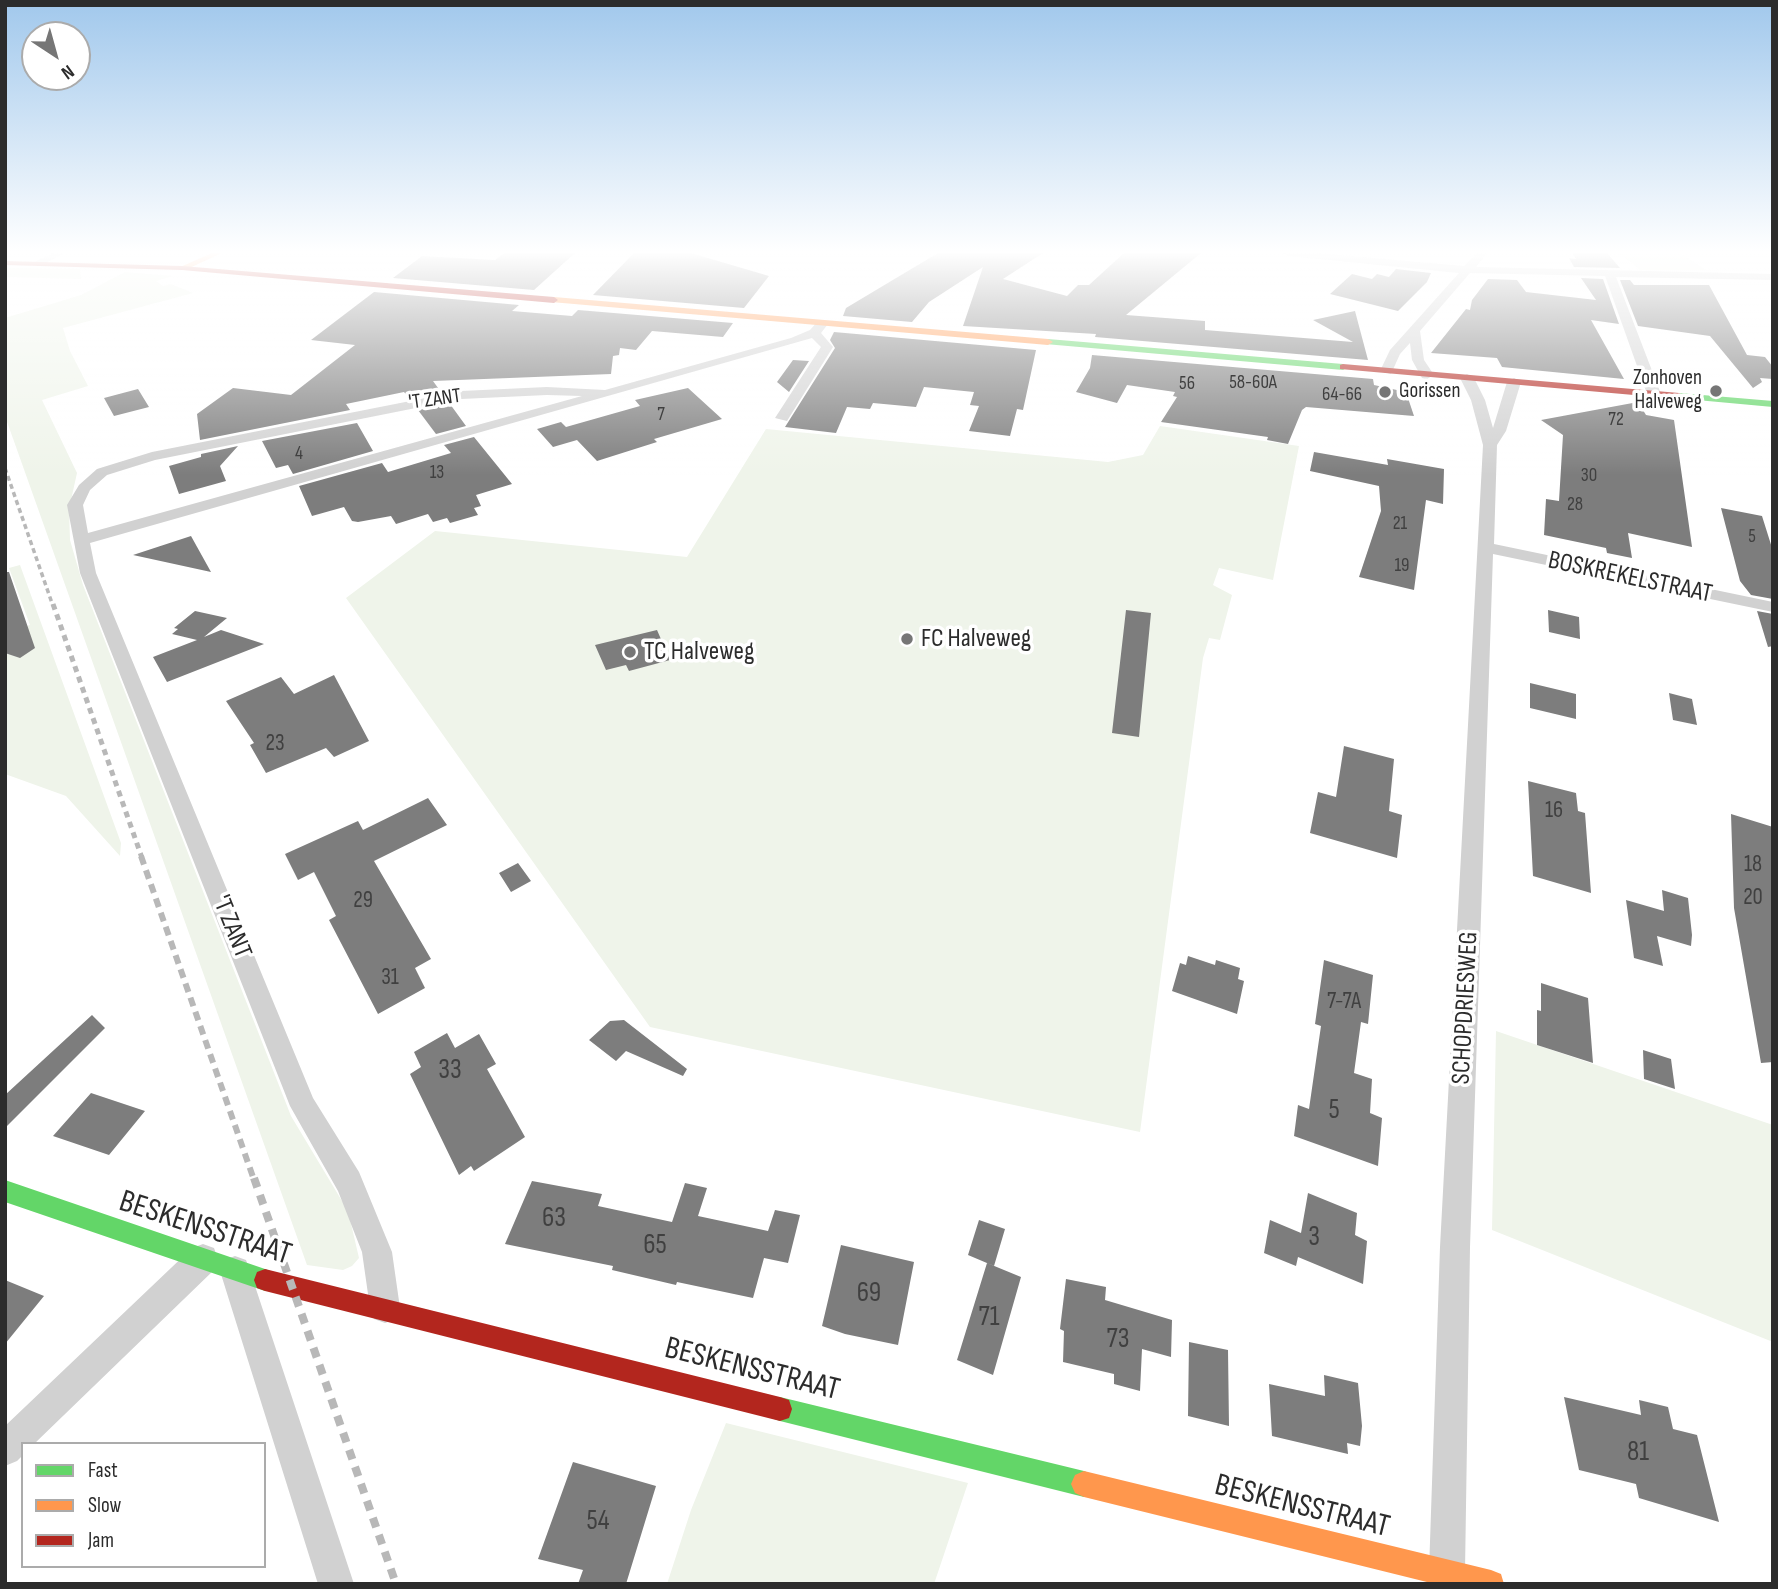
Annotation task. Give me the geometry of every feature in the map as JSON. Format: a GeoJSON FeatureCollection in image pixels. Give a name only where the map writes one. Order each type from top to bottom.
{"type":"FeatureCollection","features":[{"type":"Feature","properties":{"kind":"main road"},"geometry":{"type":"LineString","coordinates":[[809,327],[1386,371],[1773,404]]}},
{"type":"Feature","properties":{"kind":"main road","name":"BESKENSSTRAAT"},"geometry":{"type":"LineString","coordinates":[[5,1191],[235,1271],[1491,1584]]}},
{"type":"Feature","properties":{"kind":"street"},"geometry":{"type":"LineString","coordinates":[[1386,371],[1394,353],[1420,327]]}},
{"type":"Feature","properties":{"kind":"street"},"geometry":{"type":"LineString","coordinates":[[1629,327],[1654,394]]}},
{"type":"Feature","properties":{"kind":"street"},"geometry":{"type":"LineString","coordinates":[[782,418],[827,348],[818,328]]}},
{"type":"Feature","properties":{"kind":"street","name":"'T ZANT"},"geometry":{"type":"LineString","coordinates":[[82,540],[795,341],[818,328]]}},
{"type":"Feature","properties":{"kind":"street"},"geometry":{"type":"LineString","coordinates":[[1415,333],[1418,360],[1427,375]]}},
{"type":"Feature","properties":{"kind":"street","name":"SCHOPDRIESWEG"},"geometry":{"type":"LineString","coordinates":[[1447,1572],[1455,1247],[1490,445],[1478,400],[1467,378]]}},
{"type":"Feature","properties":{"kind":"street","name":"SCHOPDRIESWEG"},"geometry":{"type":"LineString","coordinates":[[1490,445],[1500,431],[1506,400],[1514,382]]}},
{"type":"Feature","properties":{"kind":"street","name":"'T ZANT"},"geometry":{"type":"LineString","coordinates":[[385,1308],[373,1241],[349,1182],[303,1106],[88,573],[75,505],[84,488],[102,472],[152,456],[461,395],[547,391],[602,393]]}},
{"type":"Feature","properties":{"kind":"street","name":"BOSKREKELSTRAAT"},"geometry":{"type":"LineString","coordinates":[[1487,548],[1773,607]]}},
{"type":"Feature","properties":{"kind":"street"},"geometry":{"type":"LineString","coordinates":[[5,1449],[203,1258]]}},
{"type":"Feature","properties":{"kind":"street"},"geometry":{"type":"LineString","coordinates":[[235,1271],[336,1584]]}},
{"type":"Feature","properties":{"kind":"shaded area"},"geometry":{"type":"Polygon","coordinates":[[[5,327],[66,327],[63,328],[70,351],[88,386],[42,400],[77,473],[69,509],[70,540],[83,585],[291,1116],[348,1211],[359,1258],[352,1266],[343,1270],[307,1265],[5,416],[5,327]]]}},
{"type":"Feature","properties":{"kind":"shaded area"},"geometry":{"type":"Polygon","coordinates":[[[1160,426],[1299,446],[1273,580],[1219,568],[1213,585],[1232,595],[1220,640],[1209,638],[1203,658],[1140,1132],[650,1027],[346,598],[435,531],[687,557],[766,429],[1108,462],[1143,455],[1160,426]]]}},
{"type":"Feature","properties":{"kind":"shaded area"},"geometry":{"type":"Polygon","coordinates":[[[20,565],[121,843],[120,856],[66,796],[5,774],[5,633],[30,625],[9,568],[20,565]]]}},
{"type":"Feature","properties":{"kind":"shaded area"},"geometry":{"type":"Polygon","coordinates":[[[1496,1031],[1773,1125],[1773,1342],[1492,1230],[1496,1031]]]}},
{"type":"Feature","properties":{"kind":"shaded area"},"geometry":{"type":"Polygon","coordinates":[[[726,1423],[968,1483],[934,1584],[667,1584],[691,1510],[726,1423]]]}},
{"type":"Feature","properties":{"kind":"building"},"geometry":{"type":"Polygon","coordinates":[[[328,327],[730,327],[723,337],[652,331],[636,350],[620,348],[619,355],[613,356],[611,374],[433,381],[441,392],[409,398],[404,392],[346,404],[350,410],[200,440],[197,414],[233,388],[291,395],[355,345],[311,340],[328,327]]]}},
{"type":"Feature","properties":{"kind":"building"},"geometry":{"type":"Polygon","coordinates":[[[982,327],[1205,327],[1205,330],[1353,342],[1326,327],[1359,327],[1368,360],[1095,337],[1096,334],[982,327]]]}},
{"type":"Feature","properties":{"kind":"building"},"geometry":{"type":"Polygon","coordinates":[[[1452,327],[1595,327],[1624,379],[1502,367],[1497,358],[1431,353],[1452,327]]]}},
{"type":"Feature","properties":{"kind":"building"},"geometry":{"type":"Polygon","coordinates":[[[1646,327],[1732,327],[1747,355],[1765,357],[1773,367],[1773,379],[1760,378],[1762,382],[1753,388],[1710,336],[1646,327]]]}},
{"type":"Feature","properties":{"kind":"building"},"geometry":{"type":"Polygon","coordinates":[[[834,332],[1036,350],[1023,410],[1017,409],[1010,436],[969,431],[979,406],[970,405],[974,392],[924,387],[916,407],[873,403],[870,409],[847,407],[836,433],[785,427],[835,348],[830,340],[834,332]]]}},
{"type":"Feature","properties":{"kind":"building"},"geometry":{"type":"Polygon","coordinates":[[[1092,355],[1373,379],[1374,385],[1406,392],[1414,416],[1306,407],[1302,410],[1288,444],[1267,440],[1268,437],[1161,422],[1177,397],[1173,396],[1175,392],[1127,385],[1117,403],[1076,392],[1090,368],[1092,355]]]}},
{"type":"Feature","properties":{"kind":"building"},"geometry":{"type":"Polygon","coordinates":[[[793,360],[809,361],[789,392],[777,382],[793,360]]]}},
{"type":"Feature","properties":{"kind":"building"},"geometry":{"type":"Polygon","coordinates":[[[688,388],[722,419],[654,439],[657,442],[597,461],[577,440],[553,447],[537,429],[561,422],[566,427],[640,406],[635,400],[688,388]]]}},
{"type":"Feature","properties":{"kind":"building"},"geometry":{"type":"Polygon","coordinates":[[[138,389],[149,407],[114,416],[104,398],[138,389]]]}},
{"type":"Feature","properties":{"kind":"building"},"geometry":{"type":"Polygon","coordinates":[[[1638,402],[1646,415],[1674,420],[1692,547],[1628,533],[1632,558],[1607,553],[1606,548],[1544,535],[1546,499],[1559,501],[1563,435],[1541,420],[1638,402]]]}},
{"type":"Feature","properties":{"kind":"building"},"geometry":{"type":"Polygon","coordinates":[[[450,404],[466,426],[436,434],[418,410],[450,404]]]}},
{"type":"Feature","properties":{"kind":"building"},"geometry":{"type":"Polygon","coordinates":[[[357,423],[373,451],[293,474],[288,465],[276,468],[262,441],[357,423]]]}},
{"type":"Feature","properties":{"kind":"building"},"geometry":{"type":"Polygon","coordinates":[[[474,437],[512,484],[476,495],[481,506],[474,508],[478,515],[450,523],[447,518],[433,522],[428,514],[396,524],[391,516],[358,522],[352,521],[344,507],[312,516],[299,486],[382,463],[388,472],[451,453],[444,445],[474,437]]]}},
{"type":"Feature","properties":{"kind":"building"},"geometry":{"type":"Polygon","coordinates":[[[238,446],[220,466],[226,481],[179,494],[169,466],[201,457],[201,454],[238,446]]]}},
{"type":"Feature","properties":{"kind":"building"},"geometry":{"type":"Polygon","coordinates":[[[1314,452],[1388,465],[1387,459],[1444,469],[1443,504],[1426,500],[1414,590],[1359,577],[1381,511],[1379,486],[1310,471],[1314,452]]]}},
{"type":"Feature","properties":{"kind":"building"},"geometry":{"type":"Polygon","coordinates":[[[1721,508],[1762,516],[1773,551],[1773,599],[1751,595],[1740,581],[1721,508]]]}},
{"type":"Feature","properties":{"kind":"building"},"geometry":{"type":"Polygon","coordinates":[[[191,536],[211,572],[133,555],[191,536]]]}},
{"type":"Feature","properties":{"kind":"building"},"geometry":{"type":"Polygon","coordinates":[[[5,572],[9,572],[35,648],[20,658],[5,653],[5,572]]]}},
{"type":"Feature","properties":{"kind":"building"},"geometry":{"type":"Polygon","coordinates":[[[1126,610],[1151,613],[1139,737],[1112,733],[1126,610]]]}},
{"type":"Feature","properties":{"kind":"building"},"geometry":{"type":"Polygon","coordinates":[[[1548,610],[1579,617],[1580,639],[1549,632],[1548,610]]]}},
{"type":"Feature","properties":{"kind":"building"},"geometry":{"type":"Polygon","coordinates":[[[195,611],[227,618],[204,637],[221,630],[264,644],[167,682],[153,657],[197,640],[172,634],[178,629],[174,628],[195,611]]]}},
{"type":"Feature","properties":{"kind":"building"},"geometry":{"type":"Polygon","coordinates":[[[1757,611],[1773,614],[1773,646],[1768,647],[1757,611]]]}},
{"type":"Feature","properties":{"kind":"building","name":"TC Halveweg"},"geometry":{"type":"Polygon","coordinates":[[[657,630],[670,660],[629,671],[626,665],[606,670],[595,645],[657,630]]]}},
{"type":"Feature","properties":{"kind":"building"},"geometry":{"type":"Polygon","coordinates":[[[334,675],[369,741],[334,757],[326,748],[266,773],[250,745],[254,743],[226,701],[281,677],[294,694],[334,675]]]}},
{"type":"Feature","properties":{"kind":"building"},"geometry":{"type":"Polygon","coordinates":[[[1530,683],[1576,694],[1576,719],[1530,708],[1530,683]]]}},
{"type":"Feature","properties":{"kind":"building"},"geometry":{"type":"Polygon","coordinates":[[[1669,693],[1692,699],[1697,725],[1673,720],[1669,693]]]}},
{"type":"Feature","properties":{"kind":"building"},"geometry":{"type":"Polygon","coordinates":[[[1344,746],[1394,759],[1389,811],[1402,815],[1397,858],[1310,833],[1318,792],[1336,797],[1344,746]]]}},
{"type":"Feature","properties":{"kind":"building"},"geometry":{"type":"Polygon","coordinates":[[[1528,781],[1576,793],[1578,811],[1585,813],[1591,893],[1533,876],[1528,781]]]}},
{"type":"Feature","properties":{"kind":"building"},"geometry":{"type":"Polygon","coordinates":[[[428,798],[447,825],[374,861],[431,959],[415,968],[425,988],[378,1014],[329,920],[336,916],[314,872],[298,880],[285,854],[358,821],[363,830],[428,798]]]}},
{"type":"Feature","properties":{"kind":"building"},"geometry":{"type":"Polygon","coordinates":[[[1731,814],[1773,827],[1773,1062],[1761,1063],[1734,908],[1731,814]]]}},
{"type":"Feature","properties":{"kind":"building"},"geometry":{"type":"Polygon","coordinates":[[[518,863],[531,881],[511,892],[499,873],[518,863]]]}},
{"type":"Feature","properties":{"kind":"building"},"geometry":{"type":"Polygon","coordinates":[[[1662,890],[1688,898],[1692,935],[1691,946],[1657,936],[1663,966],[1634,958],[1626,900],[1664,911],[1662,890]]]}},
{"type":"Feature","properties":{"kind":"building"},"geometry":{"type":"Polygon","coordinates":[[[1188,956],[1215,965],[1216,960],[1240,968],[1238,979],[1244,981],[1237,1014],[1172,991],[1180,963],[1186,965],[1188,956]]]}},
{"type":"Feature","properties":{"kind":"building"},"geometry":{"type":"Polygon","coordinates":[[[1324,960],[1373,975],[1368,1024],[1361,1022],[1354,1073],[1372,1079],[1370,1113],[1382,1118],[1378,1166],[1294,1136],[1298,1105],[1309,1109],[1321,1026],[1315,1024],[1324,960]]]}},
{"type":"Feature","properties":{"kind":"building"},"geometry":{"type":"Polygon","coordinates":[[[1541,983],[1588,998],[1593,1063],[1537,1045],[1537,1010],[1541,1011],[1541,983]]]}},
{"type":"Feature","properties":{"kind":"building"},"geometry":{"type":"Polygon","coordinates":[[[92,1015],[105,1028],[5,1128],[5,1095],[92,1015]]]}},
{"type":"Feature","properties":{"kind":"building"},"geometry":{"type":"Polygon","coordinates":[[[624,1020],[687,1069],[683,1076],[626,1051],[616,1061],[589,1040],[610,1021],[624,1020]]]}},
{"type":"Feature","properties":{"kind":"building"},"geometry":{"type":"Polygon","coordinates":[[[447,1033],[455,1048],[479,1034],[496,1064],[487,1069],[525,1137],[474,1171],[471,1166],[459,1175],[410,1074],[421,1067],[414,1052],[447,1033]]]}},
{"type":"Feature","properties":{"kind":"building"},"geometry":{"type":"Polygon","coordinates":[[[1643,1050],[1671,1059],[1675,1089],[1644,1079],[1643,1050]]]}},
{"type":"Feature","properties":{"kind":"building"},"geometry":{"type":"Polygon","coordinates":[[[91,1093],[145,1111],[109,1155],[53,1136],[91,1093]]]}},
{"type":"Feature","properties":{"kind":"building"},"geometry":{"type":"Polygon","coordinates":[[[532,1181],[602,1194],[598,1206],[672,1222],[685,1183],[707,1188],[698,1216],[768,1231],[775,1210],[800,1215],[788,1263],[764,1258],[753,1298],[677,1282],[676,1285],[612,1270],[613,1266],[505,1244],[532,1181]]]}},
{"type":"Feature","properties":{"kind":"building"},"geometry":{"type":"Polygon","coordinates":[[[1308,1193],[1357,1213],[1355,1235],[1367,1241],[1363,1284],[1298,1257],[1296,1266],[1264,1253],[1270,1220],[1301,1233],[1308,1193]]]}},
{"type":"Feature","properties":{"kind":"building"},"geometry":{"type":"Polygon","coordinates":[[[979,1220],[1005,1229],[994,1266],[968,1255],[979,1220]]]}},
{"type":"Feature","properties":{"kind":"building"},"geometry":{"type":"Polygon","coordinates":[[[841,1245],[914,1262],[898,1345],[845,1334],[822,1326],[841,1245]]]}},
{"type":"Feature","properties":{"kind":"building"},"geometry":{"type":"Polygon","coordinates":[[[987,1263],[1021,1277],[993,1375],[957,1360],[987,1263]]]}},
{"type":"Feature","properties":{"kind":"building"},"geometry":{"type":"Polygon","coordinates":[[[1066,1279],[1106,1287],[1105,1300],[1172,1320],[1171,1357],[1142,1349],[1140,1391],[1114,1384],[1114,1374],[1063,1362],[1064,1331],[1060,1329],[1066,1279]]]}},
{"type":"Feature","properties":{"kind":"building"},"geometry":{"type":"Polygon","coordinates":[[[5,1280],[44,1296],[5,1344],[5,1280]]]}},
{"type":"Feature","properties":{"kind":"building"},"geometry":{"type":"Polygon","coordinates":[[[1189,1342],[1228,1350],[1229,1426],[1188,1416],[1189,1342]]]}},
{"type":"Feature","properties":{"kind":"building"},"geometry":{"type":"Polygon","coordinates":[[[1324,1375],[1358,1383],[1362,1426],[1360,1446],[1347,1443],[1348,1454],[1272,1436],[1269,1384],[1325,1396],[1324,1375]]]}},
{"type":"Feature","properties":{"kind":"building"},"geometry":{"type":"Polygon","coordinates":[[[1564,1397],[1641,1415],[1639,1400],[1668,1407],[1673,1429],[1697,1435],[1719,1522],[1639,1498],[1636,1484],[1579,1470],[1564,1397]]]}},
{"type":"Feature","properties":{"kind":"building"},"geometry":{"type":"Polygon","coordinates":[[[573,1462],[656,1486],[626,1584],[578,1584],[583,1570],[538,1559],[573,1462]]]}},
{"type":"Feature","properties":{"kind":"railway"},"geometry":{"type":"LineString","coordinates":[[5,468],[53,606]]}},
{"type":"Feature","properties":{"kind":"railway"},"geometry":{"type":"LineString","coordinates":[[53,604],[142,858]]}},
{"type":"Feature","properties":{"kind":"railway"},"geometry":{"type":"LineString","coordinates":[[141,856],[254,1180]]}},
{"type":"Feature","properties":{"kind":"railway"},"geometry":{"type":"LineString","coordinates":[[254,1178],[396,1584]]}},
{"type":"Feature","properties":{"kind":"traffic: fast"},"geometry":{"type":"LineString","coordinates":[[1048,342],[1343,367]]}},
{"type":"Feature","properties":{"kind":"traffic: fast"},"geometry":{"type":"LineString","coordinates":[[1679,396],[1773,404]]}},
{"type":"Feature","properties":{"kind":"traffic: fast"},"geometry":{"type":"LineString","coordinates":[[5,1191],[265,1280]]}},
{"type":"Feature","properties":{"kind":"traffic: fast"},"geometry":{"type":"LineString","coordinates":[[780,1409],[1084,1484]]}},
{"type":"Feature","properties":{"kind":"traffic: slow"},"geometry":{"type":"LineString","coordinates":[[873,327],[1048,342]]}},
{"type":"Feature","properties":{"kind":"traffic: slow"},"geometry":{"type":"LineString","coordinates":[[1084,1484],[1491,1584]]}},
{"type":"Feature","properties":{"kind":"traffic: jam"},"geometry":{"type":"LineString","coordinates":[[1343,367],[1679,396]]}},
{"type":"Feature","properties":{"kind":"traffic: jam"},"geometry":{"type":"LineString","coordinates":[[265,1280],[780,1409]]}},
{"type":"Feature","properties":{"kind":"place","name":"Zonhoven Halveweg"},"geometry":{"type":"Point","coordinates":[1716,391]}},
{"type":"Feature","properties":{"kind":"place","name":"Gorissen"},"geometry":{"type":"Point","coordinates":[1385,392]}},
{"type":"Feature","properties":{"kind":"place","name":"FC Halveweg"},"geometry":{"type":"Point","coordinates":[907,639]}},
{"type":"Feature","properties":{"kind":"place","name":"TC Halveweg"},"geometry":{"type":"Point","coordinates":[630,652]}}]}
